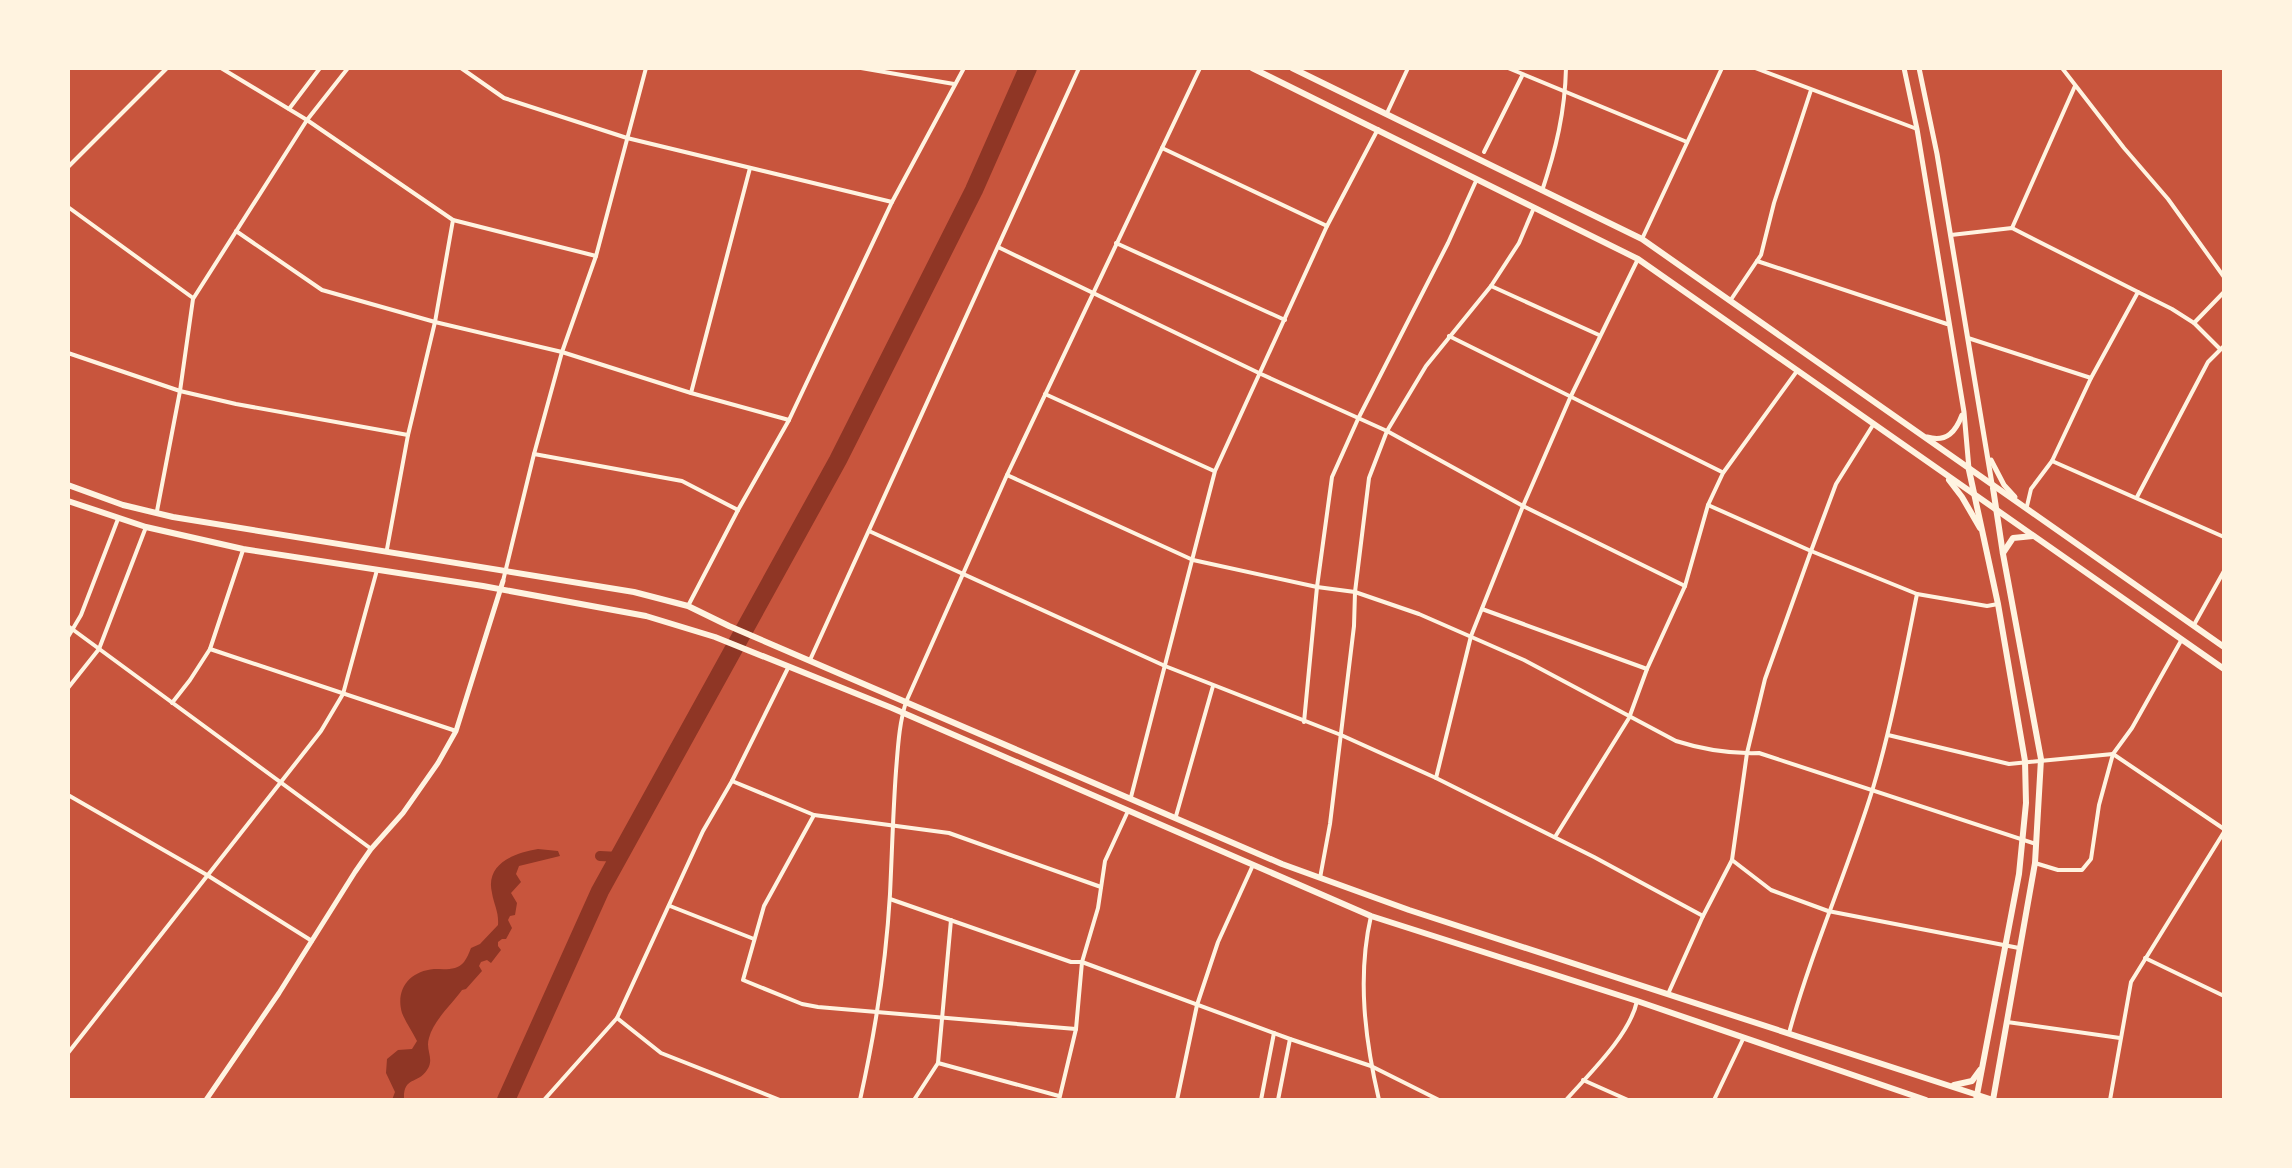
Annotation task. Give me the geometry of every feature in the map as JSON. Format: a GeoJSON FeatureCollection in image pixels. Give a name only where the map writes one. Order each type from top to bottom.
{"type":"FeatureCollection","features":[{"type":"Feature","properties":{"kind":"main road"},"geometry":{"type":"LineString","coordinates":[[1252,68],[1638,259],[2224,669]]}},
{"type":"Feature","properties":{"kind":"main road"},"geometry":{"type":"LineString","coordinates":[[1292,68],[1642,239],[2224,648]]}},
{"type":"Feature","properties":{"kind":"main road"},"geometry":{"type":"LineString","coordinates":[[1969,469],[1986,538],[2025,761],[2026,803],[2006,946],[1976,1098]]}},
{"type":"Feature","properties":{"kind":"main road"},"geometry":{"type":"LineString","coordinates":[[1945,475],[1986,538]]}},
{"type":"Feature","properties":{"kind":"main road"},"geometry":{"type":"LineString","coordinates":[[68,485],[156,514],[386,552],[646,616],[723,640],[1370,916],[1637,1001],[1922,1099]]}},
{"type":"Feature","properties":{"kind":"main road"},"geometry":{"type":"LineString","coordinates":[[68,501],[146,527],[244,549],[377,570],[634,592],[688,606],[1282,864],[1976,1098],[1993,1100],[2034,864],[2041,760],[1993,486]]}},
{"type":"Feature","properties":{"kind":"main road"},"geometry":{"type":"LineString","coordinates":[[2002,554],[2014,538],[2033,536]]}},
{"type":"Feature","properties":{"kind":"main road"},"geometry":{"type":"LineString","coordinates":[[1949,1086],[1972,1081],[1984,1065]]}},
{"type":"Feature","properties":{"kind":"street"},"geometry":{"type":"LineString","coordinates":[[68,167],[167,68]]}},
{"type":"Feature","properties":{"kind":"street"},"geometry":{"type":"LineString","coordinates":[[221,68],[307,120],[453,220],[596,256]]}},
{"type":"Feature","properties":{"kind":"street"},"geometry":{"type":"LineString","coordinates":[[289,109],[320,68]]}},
{"type":"Feature","properties":{"kind":"street"},"geometry":{"type":"LineString","coordinates":[[156,514],[193,298],[307,120],[348,68]]}},
{"type":"Feature","properties":{"kind":"street"},"geometry":{"type":"LineString","coordinates":[[461,68],[504,98],[627,138],[892,202]]}},
{"type":"Feature","properties":{"kind":"street"},"geometry":{"type":"LineString","coordinates":[[206,1100],[371,849],[404,813],[456,732],[503,581],[562,352],[596,256],[646,68]]}},
{"type":"Feature","properties":{"kind":"street"},"geometry":{"type":"LineString","coordinates":[[860,68],[956,84]]}},
{"type":"Feature","properties":{"kind":"street"},"geometry":{"type":"LineString","coordinates":[[688,606],[789,420],[892,202],[964,68]]}},
{"type":"Feature","properties":{"kind":"street"},"geometry":{"type":"LineString","coordinates":[[810,660],[1079,68]]}},
{"type":"Feature","properties":{"kind":"street"},"geometry":{"type":"LineString","coordinates":[[860,1100],[877,1011],[890,899],[902,714],[1045,394],[1200,68]]}},
{"type":"Feature","properties":{"kind":"street"},"geometry":{"type":"LineString","coordinates":[[1387,113],[1408,68]]}},
{"type":"Feature","properties":{"kind":"street"},"geometry":{"type":"LineString","coordinates":[[1508,68],[1687,142]]}},
{"type":"Feature","properties":{"kind":"street"},"geometry":{"type":"LineString","coordinates":[[1542,191],[1557,147],[1566,68]]}},
{"type":"Feature","properties":{"kind":"street"},"geometry":{"type":"LineString","coordinates":[[1642,239],[1722,68]]}},
{"type":"Feature","properties":{"kind":"street"},"geometry":{"type":"LineString","coordinates":[[1755,68],[1916,128]]}},
{"type":"Feature","properties":{"kind":"street"},"geometry":{"type":"LineString","coordinates":[[1904,68],[1964,412],[1969,469]]}},
{"type":"Feature","properties":{"kind":"street"},"geometry":{"type":"LineString","coordinates":[[1918,68],[1951,234],[1993,486]]}},
{"type":"Feature","properties":{"kind":"street"},"geometry":{"type":"LineString","coordinates":[[2062,68],[2224,277]]}},
{"type":"Feature","properties":{"kind":"street"},"geometry":{"type":"LineString","coordinates":[[1484,152],[1524,74]]}},
{"type":"Feature","properties":{"kind":"street"},"geometry":{"type":"LineString","coordinates":[[2012,228],[2076,85]]}},
{"type":"Feature","properties":{"kind":"street"},"geometry":{"type":"LineString","coordinates":[[1730,301],[1762,255],[1774,203],[1811,90]]}},
{"type":"Feature","properties":{"kind":"street"},"geometry":{"type":"LineString","coordinates":[[1131,798],[1215,471],[1327,226],[1378,129]]}},
{"type":"Feature","properties":{"kind":"street"},"geometry":{"type":"LineString","coordinates":[[1162,148],[1327,226]]}},
{"type":"Feature","properties":{"kind":"street"},"geometry":{"type":"LineString","coordinates":[[691,393],[750,168]]}},
{"type":"Feature","properties":{"kind":"street"},"geometry":{"type":"LineString","coordinates":[[1304,722],[1332,477],[1477,179]]}},
{"type":"Feature","properties":{"kind":"street"},"geometry":{"type":"LineString","coordinates":[[68,207],[193,298]]}},
{"type":"Feature","properties":{"kind":"street"},"geometry":{"type":"LineString","coordinates":[[1320,878],[1341,735],[1368,478],[1388,432],[1426,366],[1491,286],[1519,244],[1535,207]]}},
{"type":"Feature","properties":{"kind":"street"},"geometry":{"type":"LineString","coordinates":[[386,552],[453,220]]}},
{"type":"Feature","properties":{"kind":"street"},"geometry":{"type":"LineString","coordinates":[[1951,234],[2012,228],[2172,309],[2222,347],[2208,362],[2137,497]]}},
{"type":"Feature","properties":{"kind":"street"},"geometry":{"type":"LineString","coordinates":[[235,230],[322,290],[562,352],[789,420]]}},
{"type":"Feature","properties":{"kind":"street"},"geometry":{"type":"LineString","coordinates":[[1116,243],[1285,320]]}},
{"type":"Feature","properties":{"kind":"street"},"geometry":{"type":"LineString","coordinates":[[998,247],[1388,432],[1523,506],[1685,586]]}},
{"type":"Feature","properties":{"kind":"street"},"geometry":{"type":"LineString","coordinates":[[1436,778],[1471,636],[1570,398],[1638,259]]}},
{"type":"Feature","properties":{"kind":"street"},"geometry":{"type":"LineString","coordinates":[[1757,261],[1949,325]]}},
{"type":"Feature","properties":{"kind":"street"},"geometry":{"type":"LineString","coordinates":[[1491,286],[1600,334]]}},
{"type":"Feature","properties":{"kind":"street"},"geometry":{"type":"LineString","coordinates":[[2026,509],[2031,489],[2052,461],[2138,292]]}},
{"type":"Feature","properties":{"kind":"street"},"geometry":{"type":"LineString","coordinates":[[2194,323],[2224,292]]}},
{"type":"Feature","properties":{"kind":"street"},"geometry":{"type":"LineString","coordinates":[[1449,336],[1723,472]]}},
{"type":"Feature","properties":{"kind":"street"},"geometry":{"type":"LineString","coordinates":[[1968,338],[2091,378]]}},
{"type":"Feature","properties":{"kind":"street"},"geometry":{"type":"LineString","coordinates":[[68,353],[155,383],[236,404],[408,435]]}},
{"type":"Feature","properties":{"kind":"street"},"geometry":{"type":"LineString","coordinates":[[1555,838],[1630,718],[1685,586],[1708,504],[1723,472],[1797,371]]}},
{"type":"Feature","properties":{"kind":"street"},"geometry":{"type":"LineString","coordinates":[[1045,394],[1215,471]]}},
{"type":"Feature","properties":{"kind":"street"},"geometry":{"type":"LineString","coordinates":[[1907,427],[1932,439],[1945,438],[1954,432],[1964,412]]}},
{"type":"Feature","properties":{"kind":"street"},"geometry":{"type":"LineString","coordinates":[[1668,994],[1732,860],[1747,753],[1765,679],[1810,551],[1836,484],[1873,424]]}},
{"type":"Feature","properties":{"kind":"street"},"geometry":{"type":"LineString","coordinates":[[534,454],[682,481],[738,510]]}},
{"type":"Feature","properties":{"kind":"street"},"geometry":{"type":"LineString","coordinates":[[1988,454],[2004,485],[2026,509]]}},
{"type":"Feature","properties":{"kind":"street"},"geometry":{"type":"LineString","coordinates":[[2052,461],[2224,537]]}},
{"type":"Feature","properties":{"kind":"street"},"geometry":{"type":"LineString","coordinates":[[1008,475],[1192,560],[1355,592],[1419,614],[1524,660],[1676,741],[1700,749],[1759,753],[2036,844]]}},
{"type":"Feature","properties":{"kind":"street"},"geometry":{"type":"LineString","coordinates":[[1708,504],[1916,594],[1987,606],[1998,604]]}},
{"type":"Feature","properties":{"kind":"street"},"geometry":{"type":"LineString","coordinates":[[68,637],[118,519]]}},
{"type":"Feature","properties":{"kind":"street"},"geometry":{"type":"LineString","coordinates":[[68,688],[99,649],[146,527]]}},
{"type":"Feature","properties":{"kind":"street"},"geometry":{"type":"LineString","coordinates":[[868,530],[1165,666],[1341,735],[1436,778],[1703,916]]}},
{"type":"Feature","properties":{"kind":"street"},"geometry":{"type":"LineString","coordinates":[[172,703],[210,649],[244,549]]}},
{"type":"Feature","properties":{"kind":"street"},"geometry":{"type":"LineString","coordinates":[[68,1053],[321,731],[343,694],[377,570]]}},
{"type":"Feature","properties":{"kind":"street"},"geometry":{"type":"LineString","coordinates":[[2193,626],[2224,571]]}},
{"type":"Feature","properties":{"kind":"street"},"geometry":{"type":"LineString","coordinates":[[1789,1033],[1828,910],[1872,792],[1888,735],[1916,594]]}},
{"type":"Feature","properties":{"kind":"street"},"geometry":{"type":"LineString","coordinates":[[1482,610],[1647,670]]}},
{"type":"Feature","properties":{"kind":"street"},"geometry":{"type":"LineString","coordinates":[[68,626],[371,849]]}},
{"type":"Feature","properties":{"kind":"street"},"geometry":{"type":"LineString","coordinates":[[2034,864],[2082,870],[2091,859],[2099,805],[2113,754],[2182,639]]}},
{"type":"Feature","properties":{"kind":"street"},"geometry":{"type":"LineString","coordinates":[[210,649],[456,732]]}},
{"type":"Feature","properties":{"kind":"street"},"geometry":{"type":"LineString","coordinates":[[544,1100],[617,1018],[703,831],[788,667]]}},
{"type":"Feature","properties":{"kind":"street"},"geometry":{"type":"LineString","coordinates":[[1175,818],[1213,686]]}},
{"type":"Feature","properties":{"kind":"street"},"geometry":{"type":"LineString","coordinates":[[1888,735],[2009,764],[2113,754],[2224,831],[2132,982],[2110,1100]]}},
{"type":"Feature","properties":{"kind":"street"},"geometry":{"type":"LineString","coordinates":[[732,780],[814,815],[949,833],[1101,887]]}},
{"type":"Feature","properties":{"kind":"street"},"geometry":{"type":"LineString","coordinates":[[68,794],[312,941]]}},
{"type":"Feature","properties":{"kind":"street"},"geometry":{"type":"LineString","coordinates":[[938,1064],[1059,1098],[1076,1029],[1082,962],[1098,908],[1105,861],[1128,811]]}},
{"type":"Feature","properties":{"kind":"street"},"geometry":{"type":"LineString","coordinates":[[814,815],[764,906],[743,980],[802,1004],[1076,1029]]}},
{"type":"Feature","properties":{"kind":"street"},"geometry":{"type":"LineString","coordinates":[[1732,860],[1770,890],[1828,910],[2020,948]]}},
{"type":"Feature","properties":{"kind":"street"},"geometry":{"type":"LineString","coordinates":[[1177,1100],[1196,1005],[1218,942],[1253,865]]}},
{"type":"Feature","properties":{"kind":"street"},"geometry":{"type":"LineString","coordinates":[[890,899],[1071,962],[1082,962],[1371,1066],[1440,1100]]}},
{"type":"Feature","properties":{"kind":"street"},"geometry":{"type":"LineString","coordinates":[[670,906],[754,939]]}},
{"type":"Feature","properties":{"kind":"street"},"geometry":{"type":"LineString","coordinates":[[1370,916],[1363,951],[1365,1018],[1379,1100]]}},
{"type":"Feature","properties":{"kind":"street"},"geometry":{"type":"LineString","coordinates":[[914,1100],[938,1064],[951,920]]}},
{"type":"Feature","properties":{"kind":"street"},"geometry":{"type":"LineString","coordinates":[[2145,958],[2224,996]]}},
{"type":"Feature","properties":{"kind":"street"},"geometry":{"type":"LineString","coordinates":[[1566,1100],[1616,1041],[1635,1012],[1637,1001]]}},
{"type":"Feature","properties":{"kind":"street"},"geometry":{"type":"LineString","coordinates":[[617,1018],[661,1054],[780,1100]]}},
{"type":"Feature","properties":{"kind":"street"},"geometry":{"type":"LineString","coordinates":[[2007,1022],[2120,1038]]}},
{"type":"Feature","properties":{"kind":"street"},"geometry":{"type":"LineString","coordinates":[[1261,1100],[1274,1033]]}},
{"type":"Feature","properties":{"kind":"street"},"geometry":{"type":"LineString","coordinates":[[1714,1100],[1744,1037]]}},
{"type":"Feature","properties":{"kind":"street"},"geometry":{"type":"LineString","coordinates":[[1278,1100],[1290,1039]]}},
{"type":"Feature","properties":{"kind":"street"},"geometry":{"type":"LineString","coordinates":[[1584,1080],[1628,1100]]}},
{"type":"Feature","properties":{"kind":"shaded area"},"geometry":{"type":"Polygon","coordinates":[[[538,849],[558,851],[560,856],[519,866],[516,874],[521,882],[511,893],[517,903],[515,915],[508,920],[512,928],[506,939],[498,942],[501,950],[491,963],[481,962],[482,971],[434,1025],[428,1042],[427,1070],[408,1084],[404,1100],[392,1100],[395,1092],[386,1073],[387,1059],[398,1050],[412,1049],[417,1041],[400,1004],[406,983],[425,970],[454,968],[464,962],[471,948],[498,925],[491,883],[497,867],[520,853],[538,849]]]}},
{"type":"Feature","properties":{"kind":"waterway"},"geometry":{"type":"LineString","coordinates":[[506,1100],[600,891],[838,460],[974,190],[1028,68]]}},
{"type":"Feature","properties":{"kind":"waterway"},"geometry":{"type":"LineString","coordinates":[[600,856],[619,857]]}}]}
